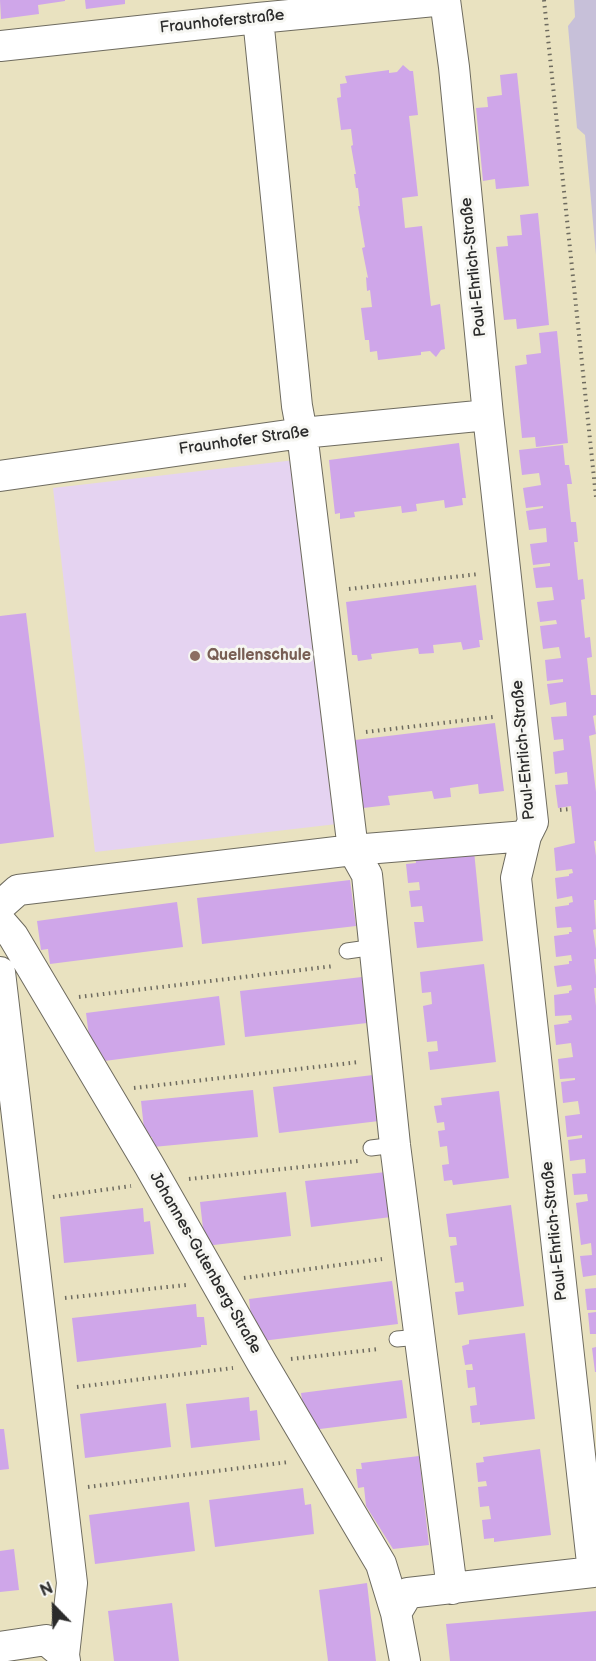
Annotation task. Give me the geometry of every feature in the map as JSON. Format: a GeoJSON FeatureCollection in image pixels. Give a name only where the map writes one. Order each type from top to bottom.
{"type":"FeatureCollection","features":[{"type":"Feature","properties":{"kind":"street","name":"Fraunhoferstraße"},"geometry":{"type":"LineString","coordinates":[[0,46],[445,0]]}},
{"type":"Feature","properties":{"kind":"street","name":"Paul-Ehrlich-Straße"},"geometry":{"type":"LineString","coordinates":[[396,1613],[408,1593],[592,1572],[516,878],[526,836],[533,822],[488,415],[454,67],[445,0]]}},
{"type":"Feature","properties":{"kind":"street"},"geometry":{"type":"LineString","coordinates":[[258,18],[297,406],[353,850],[366,875],[356,954],[378,1151],[409,1338],[427,1430],[452,1589]]}},
{"type":"Feature","properties":{"kind":"street","name":"Fraunhofer Straße"},"geometry":{"type":"LineString","coordinates":[[0,476],[302,433],[488,415]]}},
{"type":"Feature","properties":{"kind":"street"},"geometry":{"type":"LineString","coordinates":[[0,906],[18,890],[353,850],[526,836]]}},
{"type":"Feature","properties":{"kind":"street","name":"Johannes-Gutenberg-Straße"},"geometry":{"type":"LineString","coordinates":[[0,921],[12,936],[159,1183],[381,1564],[396,1613]]}},
{"type":"Feature","properties":{"kind":"street"},"geometry":{"type":"LineString","coordinates":[[0,972],[72,1583],[58,1652],[0,1647]]}},
{"type":"Feature","properties":{"kind":"street"},"geometry":{"type":"LineString","coordinates":[[396,1613],[405,1661]]}},
{"type":"Feature","properties":{"kind":"path"},"geometry":{"type":"LineString","coordinates":[[544,0],[596,497]]}},
{"type":"Feature","properties":{"kind":"path"},"geometry":{"type":"LineString","coordinates":[[322,592],[506,570]]}},
{"type":"Feature","properties":{"kind":"path"},"geometry":{"type":"LineString","coordinates":[[339,735],[521,714]]}},
{"type":"Feature","properties":{"kind":"path"},"geometry":{"type":"LineString","coordinates":[[50,1000],[356,954]]}},
{"type":"Feature","properties":{"kind":"path"},"geometry":{"type":"LineString","coordinates":[[103,1091],[368,1061]]}},
{"type":"Feature","properties":{"kind":"path"},"geometry":{"type":"LineString","coordinates":[[27,1200],[378,1151]]}},
{"type":"Feature","properties":{"kind":"path"},"geometry":{"type":"LineString","coordinates":[[49,1390],[380,1348]]}},
{"type":"Feature","properties":{"kind":"path"},"geometry":{"type":"LineString","coordinates":[[61,1491],[291,1462]]}},
{"type":"Feature","properties":{"kind":"shaded area"},"geometry":{"type":"Polygon","coordinates":[[[574,0],[596,0],[596,255],[585,135],[577,128],[568,26],[575,17],[574,0]]]}},
{"type":"Feature","properties":{"kind":"shaded area","name":"Quellenschule"},"geometry":{"type":"Polygon","coordinates":[[[295,460],[337,824],[95,852],[53,488],[295,460]]]}},
{"type":"Feature","properties":{"kind":"building"},"geometry":{"type":"Polygon","coordinates":[[[0,0],[65,1],[38,5],[39,14],[1,19],[0,0]]]}},
{"type":"Feature","properties":{"kind":"building"},"geometry":{"type":"Polygon","coordinates":[[[85,0],[125,0],[125,4],[86,9],[85,0]]]}},
{"type":"Feature","properties":{"kind":"building"},"geometry":{"type":"Polygon","coordinates":[[[403,65],[413,71],[418,115],[409,116],[418,196],[402,198],[405,228],[422,226],[431,306],[440,304],[445,349],[441,350],[436,357],[430,351],[421,352],[421,355],[378,360],[377,351],[370,352],[369,340],[365,340],[361,308],[372,307],[370,290],[367,291],[366,277],[368,278],[362,248],[365,247],[358,206],[360,206],[358,188],[356,188],[354,174],[356,174],[351,146],[353,145],[351,129],[341,130],[337,98],[341,97],[340,84],[347,83],[345,76],[389,70],[389,73],[397,72],[403,65]]]}},
{"type":"Feature","properties":{"kind":"building"},"geometry":{"type":"Polygon","coordinates":[[[517,73],[529,186],[496,189],[495,179],[483,181],[476,108],[488,107],[487,97],[502,95],[500,75],[517,73]]]}},
{"type":"Feature","properties":{"kind":"building"},"geometry":{"type":"Polygon","coordinates":[[[538,213],[549,325],[517,329],[516,319],[504,320],[496,247],[508,246],[507,236],[522,235],[520,215],[538,213]]]}},
{"type":"Feature","properties":{"kind":"building"},"geometry":{"type":"Polygon","coordinates":[[[557,331],[568,443],[536,447],[535,437],[522,438],[515,366],[527,364],[526,355],[541,353],[539,333],[557,331]]]}},
{"type":"Feature","properties":{"kind":"building"},"geometry":{"type":"Polygon","coordinates":[[[459,443],[466,498],[462,498],[463,505],[445,508],[444,500],[416,504],[417,511],[402,513],[401,506],[354,512],[355,517],[340,519],[340,513],[335,514],[329,460],[459,443]]]}},
{"type":"Feature","properties":{"kind":"building"},"geometry":{"type":"Polygon","coordinates":[[[563,445],[565,465],[569,465],[572,484],[567,484],[571,522],[576,522],[578,542],[574,542],[578,580],[583,579],[585,599],[581,600],[585,638],[590,637],[592,657],[587,658],[591,695],[596,695],[596,715],[593,716],[596,734],[589,736],[596,792],[596,841],[594,841],[596,900],[594,900],[596,929],[593,930],[596,949],[596,959],[594,959],[596,988],[594,988],[596,1006],[596,1275],[583,1277],[580,1256],[592,1255],[591,1243],[581,1245],[576,1203],[588,1201],[587,1194],[574,1195],[572,1174],[586,1173],[585,1159],[570,1161],[568,1140],[582,1138],[582,1135],[567,1137],[565,1116],[580,1114],[578,1101],[563,1103],[561,1082],[575,1080],[575,1078],[560,1079],[558,1059],[573,1057],[571,1043],[556,1045],[554,1025],[569,1023],[568,1021],[572,1020],[571,1015],[555,1016],[554,995],[569,993],[572,990],[571,985],[557,987],[554,966],[569,964],[569,961],[572,961],[571,955],[556,957],[554,936],[572,932],[571,927],[557,928],[555,907],[569,905],[573,902],[572,896],[557,899],[555,878],[569,876],[573,873],[572,869],[556,871],[554,848],[575,843],[571,806],[558,808],[555,785],[568,784],[567,772],[555,774],[553,752],[564,750],[563,739],[554,740],[551,717],[567,716],[566,702],[550,705],[547,684],[563,682],[563,679],[547,681],[545,660],[561,658],[559,647],[543,649],[540,626],[557,624],[556,620],[540,622],[537,602],[554,600],[552,587],[536,588],[533,568],[550,566],[550,563],[533,565],[530,544],[547,542],[546,528],[529,530],[526,511],[543,508],[543,506],[526,508],[523,488],[541,485],[539,473],[522,475],[519,450],[563,445]]]}},
{"type":"Feature","properties":{"kind":"building"},"geometry":{"type":"Polygon","coordinates":[[[476,585],[483,640],[479,640],[480,647],[463,650],[461,642],[433,645],[434,653],[419,654],[418,648],[371,654],[372,659],[358,661],[357,655],[352,655],[346,602],[476,585]]]}},
{"type":"Feature","properties":{"kind":"building"},"geometry":{"type":"Polygon","coordinates":[[[26,613],[54,837],[0,844],[0,616],[26,613]]]}},
{"type":"Feature","properties":{"kind":"building"},"geometry":{"type":"Polygon","coordinates":[[[495,723],[504,791],[479,794],[478,784],[450,788],[451,797],[434,799],[432,791],[388,796],[390,805],[363,808],[355,740],[495,723]]]}},
{"type":"Feature","properties":{"kind":"building"},"geometry":{"type":"Polygon","coordinates":[[[474,851],[483,941],[417,948],[414,922],[424,922],[422,906],[411,907],[409,891],[420,890],[419,882],[408,883],[406,864],[416,863],[415,857],[474,851]]]}},
{"type":"Feature","properties":{"kind":"building"},"geometry":{"type":"Polygon","coordinates":[[[350,880],[356,926],[202,944],[197,898],[350,880]]]}},
{"type":"Feature","properties":{"kind":"building"},"geometry":{"type":"Polygon","coordinates":[[[177,902],[183,947],[50,964],[48,949],[41,950],[37,921],[177,902]]]}},
{"type":"Feature","properties":{"kind":"building"},"geometry":{"type":"Polygon","coordinates":[[[484,964],[496,1062],[430,1070],[428,1052],[438,1051],[437,1041],[427,1042],[423,1006],[432,1004],[431,992],[422,993],[420,972],[484,964]]]}},
{"type":"Feature","properties":{"kind":"building"},"geometry":{"type":"Polygon","coordinates":[[[362,977],[367,1023],[245,1037],[240,991],[362,977]]]}},
{"type":"Feature","properties":{"kind":"building"},"geometry":{"type":"Polygon","coordinates":[[[219,996],[225,1045],[97,1062],[94,1044],[90,1044],[86,1013],[219,996]]]}},
{"type":"Feature","properties":{"kind":"building"},"geometry":{"type":"Polygon","coordinates":[[[373,1075],[379,1121],[279,1133],[273,1087],[373,1075]]]}},
{"type":"Feature","properties":{"kind":"building"},"geometry":{"type":"Polygon","coordinates":[[[253,1090],[258,1137],[153,1147],[152,1137],[145,1138],[141,1101],[253,1090]]]}},
{"type":"Feature","properties":{"kind":"building"},"geometry":{"type":"Polygon","coordinates":[[[499,1091],[509,1178],[453,1185],[452,1180],[444,1181],[442,1165],[449,1164],[447,1146],[440,1147],[438,1131],[445,1130],[444,1122],[437,1123],[434,1106],[442,1105],[441,1098],[499,1091]]]}},
{"type":"Feature","properties":{"kind":"building"},"geometry":{"type":"Polygon","coordinates":[[[386,1172],[391,1217],[311,1227],[305,1181],[386,1172]]]}},
{"type":"Feature","properties":{"kind":"building"},"geometry":{"type":"Polygon","coordinates":[[[286,1192],[291,1236],[205,1246],[200,1202],[286,1192]]]}},
{"type":"Feature","properties":{"kind":"building"},"geometry":{"type":"Polygon","coordinates":[[[511,1205],[524,1306],[458,1315],[455,1292],[464,1291],[463,1282],[455,1283],[450,1246],[457,1245],[456,1237],[449,1237],[446,1214],[511,1205]]]}},
{"type":"Feature","properties":{"kind":"building"},"geometry":{"type":"Polygon","coordinates":[[[143,1208],[144,1222],[150,1221],[154,1254],[64,1263],[60,1217],[143,1208]]]}},
{"type":"Feature","properties":{"kind":"building"},"geometry":{"type":"Polygon","coordinates":[[[392,1281],[398,1324],[254,1342],[249,1299],[392,1281]]]}},
{"type":"Feature","properties":{"kind":"building"},"geometry":{"type":"Polygon","coordinates":[[[596,1288],[596,1310],[587,1310],[585,1289],[596,1288]]]}},
{"type":"Feature","properties":{"kind":"building"},"geometry":{"type":"Polygon","coordinates":[[[196,1304],[197,1317],[204,1317],[207,1345],[77,1362],[72,1318],[196,1304]]]}},
{"type":"Feature","properties":{"kind":"building"},"geometry":{"type":"Polygon","coordinates":[[[596,1312],[596,1334],[590,1334],[588,1313],[596,1312]]]}},
{"type":"Feature","properties":{"kind":"building"},"geometry":{"type":"Polygon","coordinates":[[[525,1333],[535,1419],[480,1425],[480,1422],[472,1423],[470,1406],[477,1405],[475,1387],[468,1388],[466,1370],[473,1370],[472,1364],[465,1365],[462,1346],[469,1344],[469,1340],[525,1333]]]}},
{"type":"Feature","properties":{"kind":"building"},"geometry":{"type":"Polygon","coordinates":[[[596,1347],[596,1372],[595,1372],[592,1348],[596,1347]]]}},
{"type":"Feature","properties":{"kind":"building"},"geometry":{"type":"Polygon","coordinates":[[[402,1380],[407,1418],[312,1430],[305,1421],[301,1393],[402,1380]]]}},
{"type":"Feature","properties":{"kind":"building"},"geometry":{"type":"Polygon","coordinates":[[[249,1397],[250,1411],[257,1410],[260,1440],[191,1448],[186,1404],[249,1397]]]}},
{"type":"Feature","properties":{"kind":"building"},"geometry":{"type":"Polygon","coordinates":[[[166,1403],[171,1447],[85,1458],[80,1414],[166,1403]]]}},
{"type":"Feature","properties":{"kind":"building"},"geometry":{"type":"Polygon","coordinates":[[[0,1429],[4,1429],[9,1469],[0,1470],[0,1429]]]}},
{"type":"Feature","properties":{"kind":"building"},"geometry":{"type":"Polygon","coordinates":[[[540,1449],[551,1535],[494,1542],[494,1538],[484,1539],[482,1520],[491,1519],[489,1506],[480,1507],[478,1487],[487,1486],[486,1481],[478,1482],[476,1463],[484,1462],[483,1457],[540,1449]]]}},
{"type":"Feature","properties":{"kind":"building"},"geometry":{"type":"Polygon","coordinates":[[[419,1456],[429,1545],[393,1549],[366,1506],[364,1487],[358,1488],[356,1469],[362,1469],[361,1463],[419,1456]]]}},
{"type":"Feature","properties":{"kind":"building"},"geometry":{"type":"Polygon","coordinates":[[[303,1488],[305,1505],[311,1504],[314,1534],[215,1547],[209,1500],[303,1488]]]}},
{"type":"Feature","properties":{"kind":"building"},"geometry":{"type":"Polygon","coordinates":[[[189,1502],[195,1551],[95,1564],[89,1515],[189,1502]]]}},
{"type":"Feature","properties":{"kind":"building"},"geometry":{"type":"Polygon","coordinates":[[[14,1549],[19,1590],[0,1592],[0,1551],[14,1549]]]}},
{"type":"Feature","properties":{"kind":"building"},"geometry":{"type":"Polygon","coordinates":[[[367,1583],[376,1661],[328,1661],[319,1590],[367,1583]]]}},
{"type":"Feature","properties":{"kind":"building"},"geometry":{"type":"Polygon","coordinates":[[[172,1603],[179,1661],[114,1661],[108,1611],[172,1603]]]}},
{"type":"Feature","properties":{"kind":"building"},"geometry":{"type":"Polygon","coordinates":[[[596,1611],[596,1661],[450,1661],[446,1624],[596,1611]]]}},
{"type":"Feature","properties":{"kind":"place","name":"Quellenschule"},"geometry":{"type":"Point","coordinates":[195,656]}}]}
